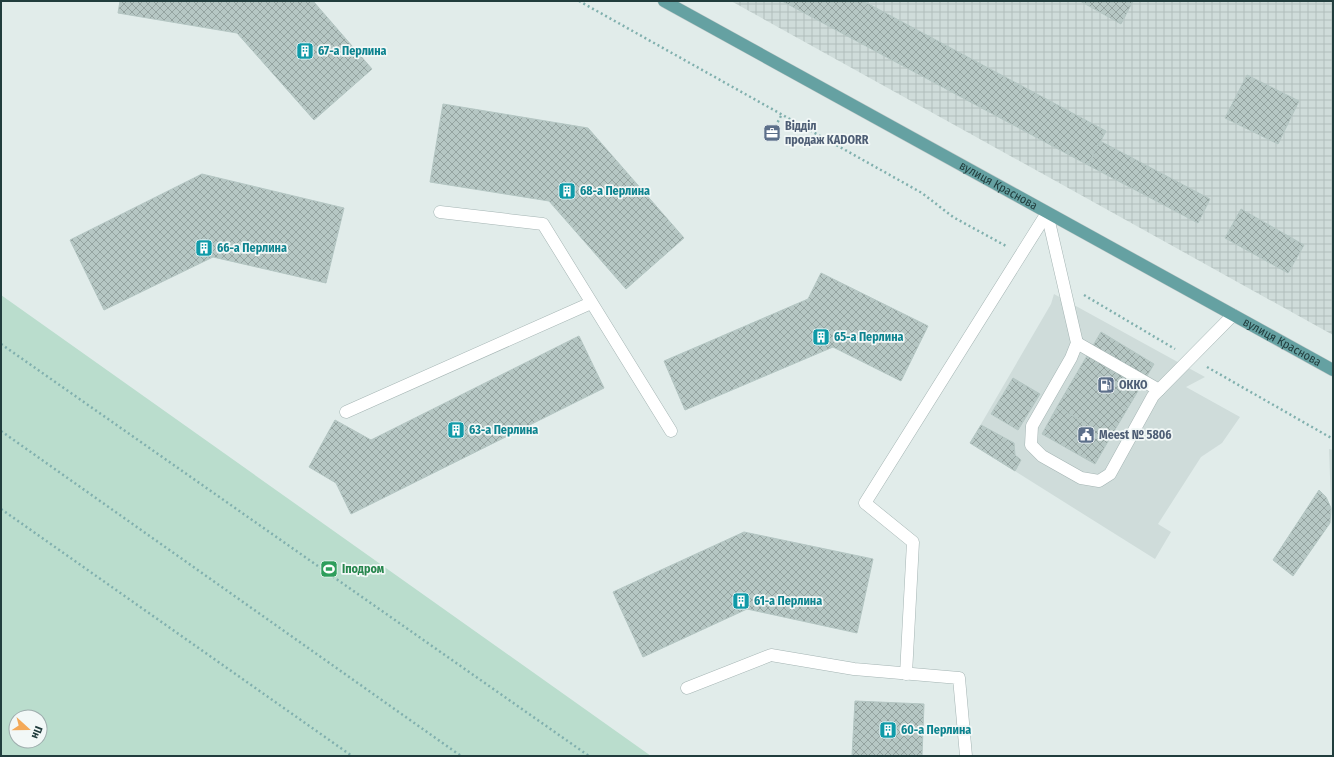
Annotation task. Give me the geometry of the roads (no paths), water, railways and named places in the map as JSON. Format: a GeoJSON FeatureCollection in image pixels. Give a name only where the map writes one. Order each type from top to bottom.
{"type":"FeatureCollection","features":[{"type":"Feature","properties":{"kind":"main road","name":"вулиця Краснова"},"geometry":{"type":"LineString","coordinates":[[664,1],[1333,370]]}},
{"type":"Feature","properties":{"kind":"lane"},"geometry":{"type":"LineString","coordinates":[[440,212],[542,224],[670,431]]}},
{"type":"Feature","properties":{"kind":"lane"},"geometry":{"type":"LineString","coordinates":[[1047,213],[1077,343],[1071,358],[1032,426],[1032,445],[1042,456],[1082,478],[1099,481],[1110,474],[1144,416],[1153,396],[1233,315]]}},
{"type":"Feature","properties":{"kind":"lane"},"geometry":{"type":"LineString","coordinates":[[906,674],[913,542],[864,501],[1047,213]]}},
{"type":"Feature","properties":{"kind":"lane"},"geometry":{"type":"LineString","coordinates":[[346,412],[591,303]]}},
{"type":"Feature","properties":{"kind":"lane"},"geometry":{"type":"LineString","coordinates":[[1077,343],[1159,390]]}},
{"type":"Feature","properties":{"kind":"lane"},"geometry":{"type":"LineString","coordinates":[[687,688],[771,655],[854,669],[959,678],[966,756]]}},
{"type":"Feature","properties":{"kind":"place","name":"67-а Перлина"},"geometry":{"type":"Point","coordinates":[305,51]}},
{"type":"Feature","properties":{"kind":"place","name":"Відділ продаж KADORR"},"geometry":{"type":"Point","coordinates":[772,133]}},
{"type":"Feature","properties":{"kind":"place","name":"68-а Перлина"},"geometry":{"type":"Point","coordinates":[567,191]}},
{"type":"Feature","properties":{"kind":"place","name":"66-а Перлина"},"geometry":{"type":"Point","coordinates":[204,248]}},
{"type":"Feature","properties":{"kind":"place","name":"65-а Перлина"},"geometry":{"type":"Point","coordinates":[821,337]}},
{"type":"Feature","properties":{"kind":"place","name":"ОККО"},"geometry":{"type":"Point","coordinates":[1106,385]}},
{"type":"Feature","properties":{"kind":"place","name":"63-а Перлина"},"geometry":{"type":"Point","coordinates":[456,430]}},
{"type":"Feature","properties":{"kind":"place","name":"Meest № 5806"},"geometry":{"type":"Point","coordinates":[1086,435]}},
{"type":"Feature","properties":{"kind":"place","name":"Іподром"},"geometry":{"type":"Point","coordinates":[329,569]}},
{"type":"Feature","properties":{"kind":"place","name":"61-а Перлина"},"geometry":{"type":"Point","coordinates":[741,601]}},
{"type":"Feature","properties":{"kind":"place","name":"60-а Перлина"},"geometry":{"type":"Point","coordinates":[888,730]}}]}
